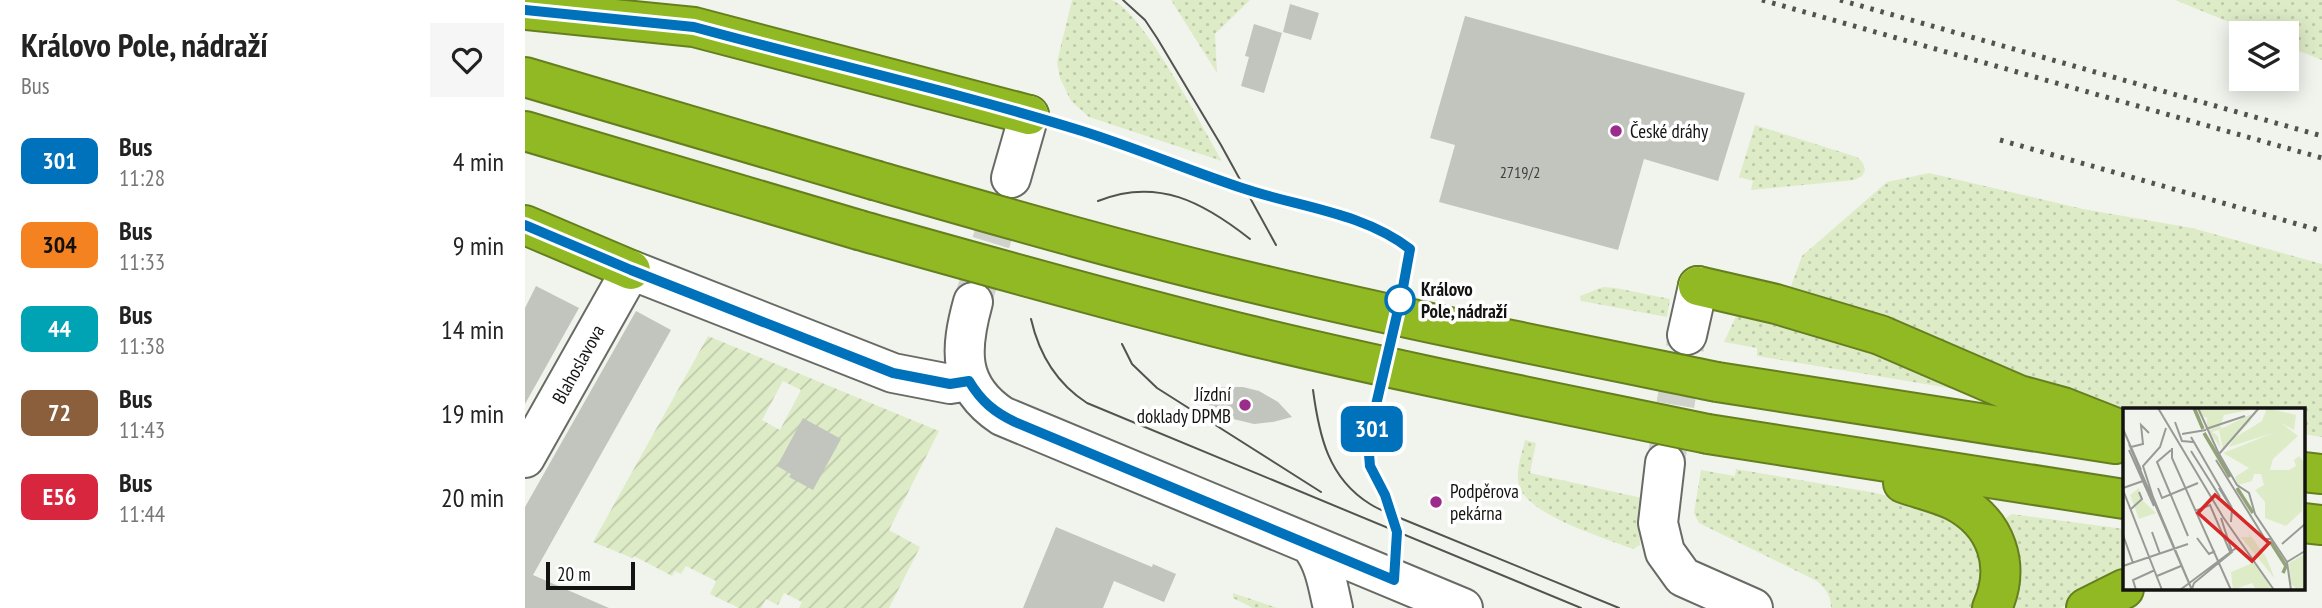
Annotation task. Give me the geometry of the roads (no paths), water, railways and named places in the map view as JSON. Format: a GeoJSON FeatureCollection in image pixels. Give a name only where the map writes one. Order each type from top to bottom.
{"type":"FeatureCollection","features":[{"type":"Feature","properties":{"kind":"highway"},"geometry":{"type":"LineString","coordinates":[[525,10],[694,27],[1029,115]]}},
{"type":"Feature","properties":{"kind":"highway"},"geometry":{"type":"LineString","coordinates":[[525,77],[1051,232],[1423,323],[1717,382],[2123,445]]}},
{"type":"Feature","properties":{"kind":"highway"},"geometry":{"type":"LineString","coordinates":[[525,131],[859,230],[1247,335],[1708,433],[2123,499]]}},
{"type":"Feature","properties":{"kind":"highway"},"geometry":{"type":"LineString","coordinates":[[525,225],[631,270]]}},
{"type":"Feature","properties":{"kind":"highway"},"geometry":{"type":"LineString","coordinates":[[1698,286],[1827,318],[1880,335],[2019,395],[2063,407],[2123,430]]}},
{"type":"Feature","properties":{"kind":"highway"},"geometry":{"type":"LineString","coordinates":[[1815,452],[1952,500],[1973,513],[1992,536],[2000,562],[2001,586],[1992,608]]}},
{"type":"Feature","properties":{"kind":"highway"},"geometry":{"type":"LineString","coordinates":[[2086,608],[2123,590]]}},
{"type":"Feature","properties":{"kind":"street"},"geometry":{"type":"LineString","coordinates":[[1011,178],[1029,115]]}},
{"type":"Feature","properties":{"kind":"street"},"geometry":{"type":"LineString","coordinates":[[631,270],[893,373],[950,384],[969,381]]}},
{"type":"Feature","properties":{"kind":"street","name":"Blahoslavova"},"geometry":{"type":"LineString","coordinates":[[525,458],[631,270]]}},
{"type":"Feature","properties":{"kind":"street"},"geometry":{"type":"LineString","coordinates":[[1687,335],[1698,286]]}},
{"type":"Feature","properties":{"kind":"street"},"geometry":{"type":"LineString","coordinates":[[973,302],[963,346],[969,381],[990,408],[1015,422],[1268,526],[1311,547],[1390,594],[1463,608]]}},
{"type":"Feature","properties":{"kind":"street"},"geometry":{"type":"LineString","coordinates":[[1665,463],[1658,523],[1665,552],[1683,577],[1753,608]]}},
{"type":"Feature","properties":{"kind":"street"},"geometry":{"type":"LineString","coordinates":[[1311,547],[1327,580],[1333,608]]}},
{"type":"Feature","properties":{"kind":"tunnel"},"geometry":{"type":"LineString","coordinates":[[974,297],[1009,184]]}},
{"type":"Feature","properties":{"kind":"tunnel"},"geometry":{"type":"LineString","coordinates":[[1666,461],[1686,341]]}},
{"type":"Feature","properties":{"kind":"tram line"},"geometry":{"type":"LineString","coordinates":[[1123,0],[1145,20],[1157,38],[1221,145],[1276,245]]}},
{"type":"Feature","properties":{"kind":"tram line"},"geometry":{"type":"LineString","coordinates":[[1098,201],[1120,194],[1140,192],[1179,197],[1215,214],[1250,239]]}},
{"type":"Feature","properties":{"kind":"tram line"},"geometry":{"type":"LineString","coordinates":[[1031,319],[1050,367],[1066,386],[1087,403],[1581,608]]}},
{"type":"Feature","properties":{"kind":"tram line"},"geometry":{"type":"LineString","coordinates":[[1122,344],[1132,364],[1157,388],[1321,492]]}},
{"type":"Feature","properties":{"kind":"tram line"},"geometry":{"type":"LineString","coordinates":[[1313,390],[1328,454],[1344,482],[1370,504],[1619,608]]}},
{"type":"Feature","properties":{"kind":"railway"},"geometry":{"type":"LineString","coordinates":[[1762,0],[2322,158]]}},
{"type":"Feature","properties":{"kind":"railway"},"geometry":{"type":"LineString","coordinates":[[1840,0],[2322,136]]}},
{"type":"Feature","properties":{"kind":"railway"},"geometry":{"type":"LineString","coordinates":[[2000,140],[2322,231]]}},
{"type":"Feature","properties":{"kind":"place","name":"České dráhy"},"geometry":{"type":"Point","coordinates":[1616,131]}},
{"type":"Feature","properties":{"kind":"place","name":"Královo Pole, nádraží"},"geometry":{"type":"Point","coordinates":[1400,300]}},
{"type":"Feature","properties":{"kind":"place","name":"Jízdní doklady DPMB"},"geometry":{"type":"Point","coordinates":[1245,405]}},
{"type":"Feature","properties":{"kind":"place","name":"Podpěrova pekárna"},"geometry":{"type":"Point","coordinates":[1436,502]}}]}
